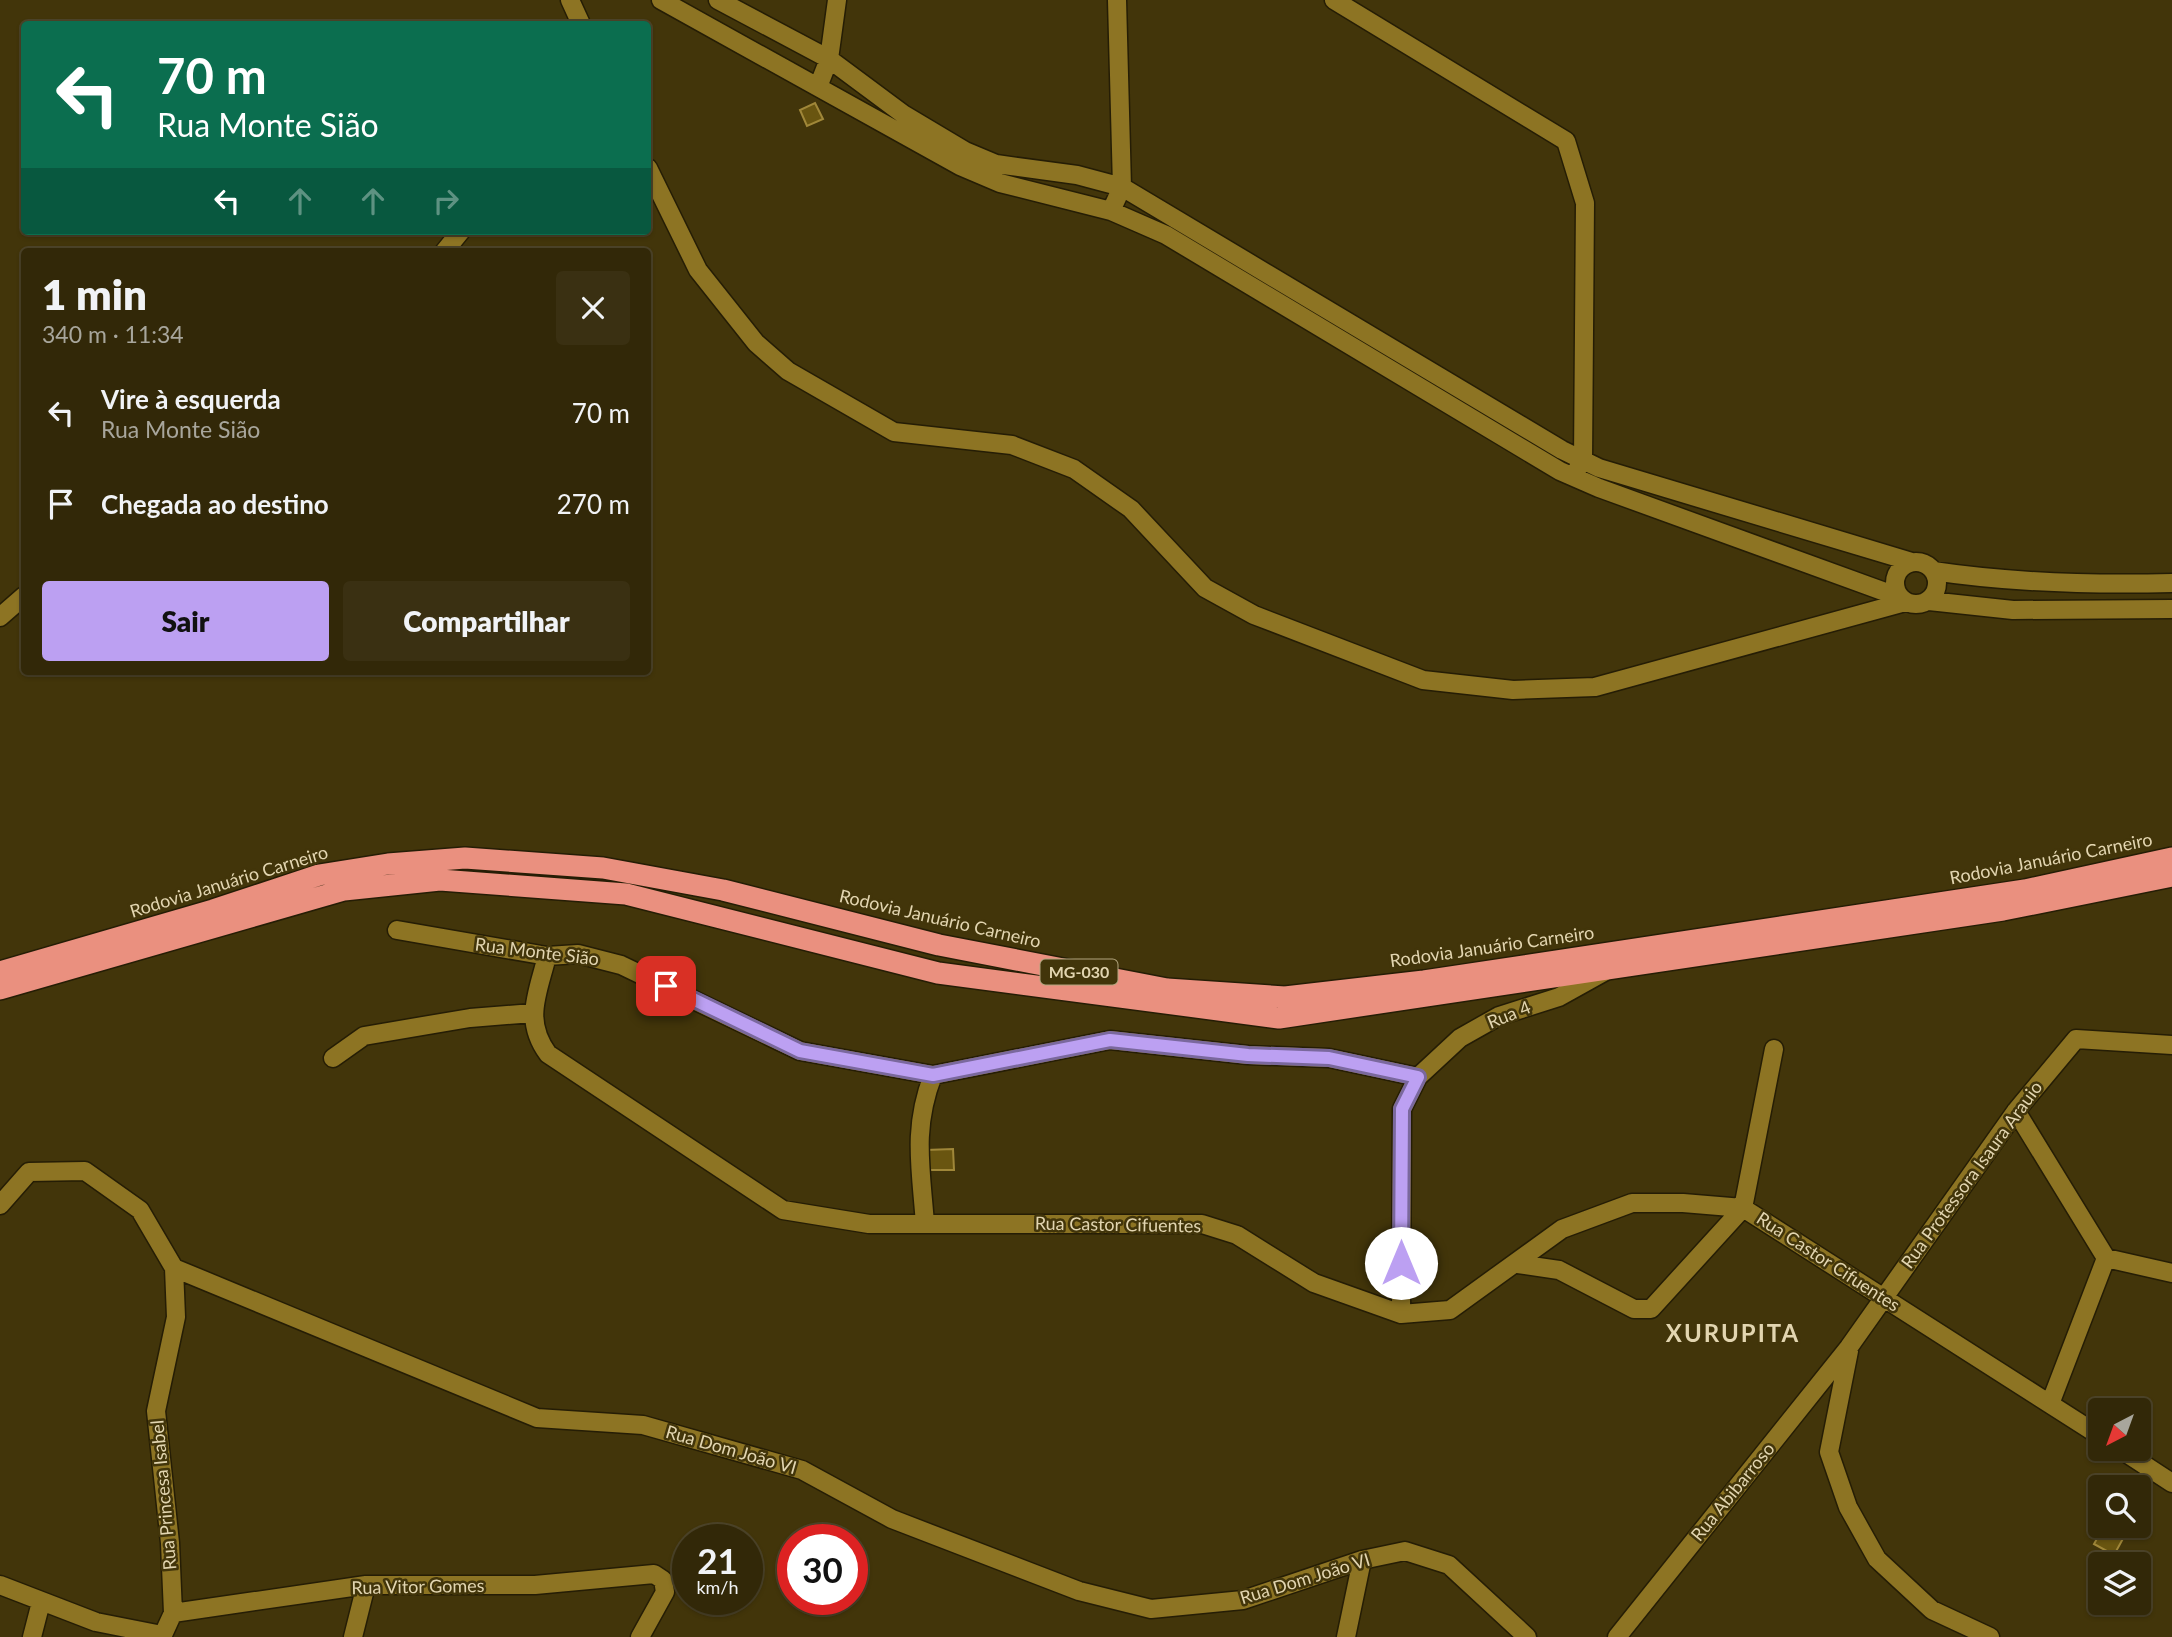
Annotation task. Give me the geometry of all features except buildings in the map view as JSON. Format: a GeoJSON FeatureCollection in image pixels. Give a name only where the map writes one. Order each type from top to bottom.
{"type":"FeatureCollection","features":[{"type":"Feature","properties":{"kind":"highway","name":"Rodovia Januário Carneiro"},"geometry":{"type":"LineString","coordinates":[[0,972],[213,910],[319,875],[388,864],[464,858],[603,868],[723,890],[939,945],[1167,989],[1285,997],[1438,979],[2025,890],[2172,858]]}},
{"type":"Feature","properties":{"kind":"highway","name":"MG-030"},"geometry":{"type":"LineString","coordinates":[[0,989],[344,890],[440,880],[626,894],[938,973],[1279,1018],[2003,909],[2172,876]]}},
{"type":"Feature","properties":{"kind":"street"},"geometry":{"type":"LineString","coordinates":[[570,0],[580,21]]}},
{"type":"Feature","properties":{"kind":"street"},"geometry":{"type":"LineString","coordinates":[[661,0],[960,166],[1000,183],[1111,211],[1166,235],[1571,476],[1917,605],[1929,601],[2012,610],[2172,608]]}},
{"type":"Feature","properties":{"kind":"street"},"geometry":{"type":"LineString","coordinates":[[718,0],[829,60],[903,114],[965,151],[996,164],[1077,175],[1122,187],[1599,468],[1912,562],[1924,563],[1933,571],[1995,580],[2098,584],[2172,583]]}},
{"type":"Feature","properties":{"kind":"street"},"geometry":{"type":"LineString","coordinates":[[818,87],[829,60],[837,0]]}},
{"type":"Feature","properties":{"kind":"street"},"geometry":{"type":"LineString","coordinates":[[1111,211],[1122,187],[1117,0]]}},
{"type":"Feature","properties":{"kind":"street"},"geometry":{"type":"LineString","coordinates":[[1334,0],[1566,141],[1585,203],[1583,461],[1571,476]]}},
{"type":"Feature","properties":{"kind":"street"},"geometry":{"type":"LineString","coordinates":[[651,174],[698,270],[756,343],[789,371],[894,432],[1012,445],[1074,469],[1131,509],[1205,588],[1254,615],[1423,680],[1513,690],[1595,687],[1902,600]]}},
{"type":"Feature","properties":{"kind":"street"},"geometry":{"type":"LineString","coordinates":[[1902,600],[1894,583],[1899,569],[1912,562]]}},
{"type":"Feature","properties":{"kind":"street"},"geometry":{"type":"LineString","coordinates":[[1929,601],[1937,587],[1933,571]]}},
{"type":"Feature","properties":{"kind":"street"},"geometry":{"type":"LineString","coordinates":[[0,617],[21,599]]}},
{"type":"Feature","properties":{"kind":"street","name":"Rua Monte Sião"},"geometry":{"type":"LineString","coordinates":[[397,930],[547,956],[578,954],[621,965],[800,1051],[933,1075],[1110,1040],[1248,1055],[1329,1058],[1418,1077]]}},
{"type":"Feature","properties":{"kind":"street","name":"Rua Castor Cifuentes"},"geometry":{"type":"LineString","coordinates":[[547,956],[533,1013],[536,1038],[548,1054],[783,1210],[869,1224],[1202,1224],[1237,1235],[1314,1283],[1401,1314],[1450,1310],[1518,1264],[1562,1229],[1632,1203],[1683,1203],[1743,1208],[2088,1428]]}},
{"type":"Feature","properties":{"kind":"street","name":"Rua 4"},"geometry":{"type":"LineString","coordinates":[[1418,1077],[1460,1038],[1499,1016],[1559,997],[1610,969]]}},
{"type":"Feature","properties":{"kind":"street"},"geometry":{"type":"LineString","coordinates":[[333,1059],[365,1035],[470,1018],[533,1013]]}},
{"type":"Feature","properties":{"kind":"street","name":"Rua Protessora Isaura Arauio"},"geometry":{"type":"LineString","coordinates":[[1849,1347],[2016,1111],[2076,1040],[2172,1045]]}},
{"type":"Feature","properties":{"kind":"street"},"geometry":{"type":"LineString","coordinates":[[1518,1264],[1559,1269],[1643,1311],[1651,1309],[1743,1208],[1774,1049]]}},
{"type":"Feature","properties":{"kind":"street"},"geometry":{"type":"LineString","coordinates":[[925,1224],[918,1133],[922,1105],[933,1075]]}},
{"type":"Feature","properties":{"kind":"street"},"geometry":{"type":"LineString","coordinates":[[1401,1314],[1402,1109],[1418,1077]]}},
{"type":"Feature","properties":{"kind":"street"},"geometry":{"type":"LineString","coordinates":[[2016,1111],[2106,1258],[2172,1273]]}},
{"type":"Feature","properties":{"kind":"street"},"geometry":{"type":"LineString","coordinates":[[0,1205],[29,1172],[85,1171],[140,1210],[174,1268]]}},
{"type":"Feature","properties":{"kind":"street"},"geometry":{"type":"LineString","coordinates":[[2050,1404],[2106,1258]]}},
{"type":"Feature","properties":{"kind":"street","name":"Rua Dom João VI"},"geometry":{"type":"LineString","coordinates":[[174,1268],[537,1418],[643,1425],[802,1470],[892,1519],[1079,1591],[1151,1609],[1243,1600],[1362,1560],[1405,1551],[1448,1565],[1527,1637]]}},
{"type":"Feature","properties":{"kind":"street","name":"Rua Princesa Isabel"},"geometry":{"type":"LineString","coordinates":[[162,1636],[173,1613],[170,1543],[156,1411],[176,1317],[174,1268]]}},
{"type":"Feature","properties":{"kind":"street"},"geometry":{"type":"LineString","coordinates":[[1849,1347],[1829,1452],[1848,1507],[1877,1559],[1932,1610],[1990,1637]]}},
{"type":"Feature","properties":{"kind":"street","name":"Rua Abibarroso"},"geometry":{"type":"LineString","coordinates":[[1617,1637],[1849,1347]]}},
{"type":"Feature","properties":{"kind":"street"},"geometry":{"type":"LineString","coordinates":[[2138,1461],[2172,1483]]}},
{"type":"Feature","properties":{"kind":"street"},"geometry":{"type":"LineString","coordinates":[[1346,1637],[1362,1560]]}},
{"type":"Feature","properties":{"kind":"street","name":"Rua Vitor Gomes"},"geometry":{"type":"LineString","coordinates":[[173,1613],[366,1585],[535,1585],[654,1574],[663,1580],[665,1592],[640,1637]]}},
{"type":"Feature","properties":{"kind":"street"},"geometry":{"type":"LineString","coordinates":[[0,1585],[96,1622],[162,1636]]}},
{"type":"Feature","properties":{"kind":"street"},"geometry":{"type":"LineString","coordinates":[[353,1637],[366,1585]]}},
{"type":"Feature","properties":{"kind":"street"},"geometry":{"type":"LineString","coordinates":[[32,1637],[41,1602]]}},
{"type":"Feature","properties":{"kind":"district","name":"XURUPITA"},"geometry":{"type":"Point","coordinates":[1733,1334]}},
{"type":"Feature","properties":{"kind":"route"},"geometry":{"type":"LineString","coordinates":[[666,986],[800,1051],[933,1075],[1110,1040],[1248,1055],[1329,1058],[1418,1077],[1402,1109],[1401,1263]]}}]}
